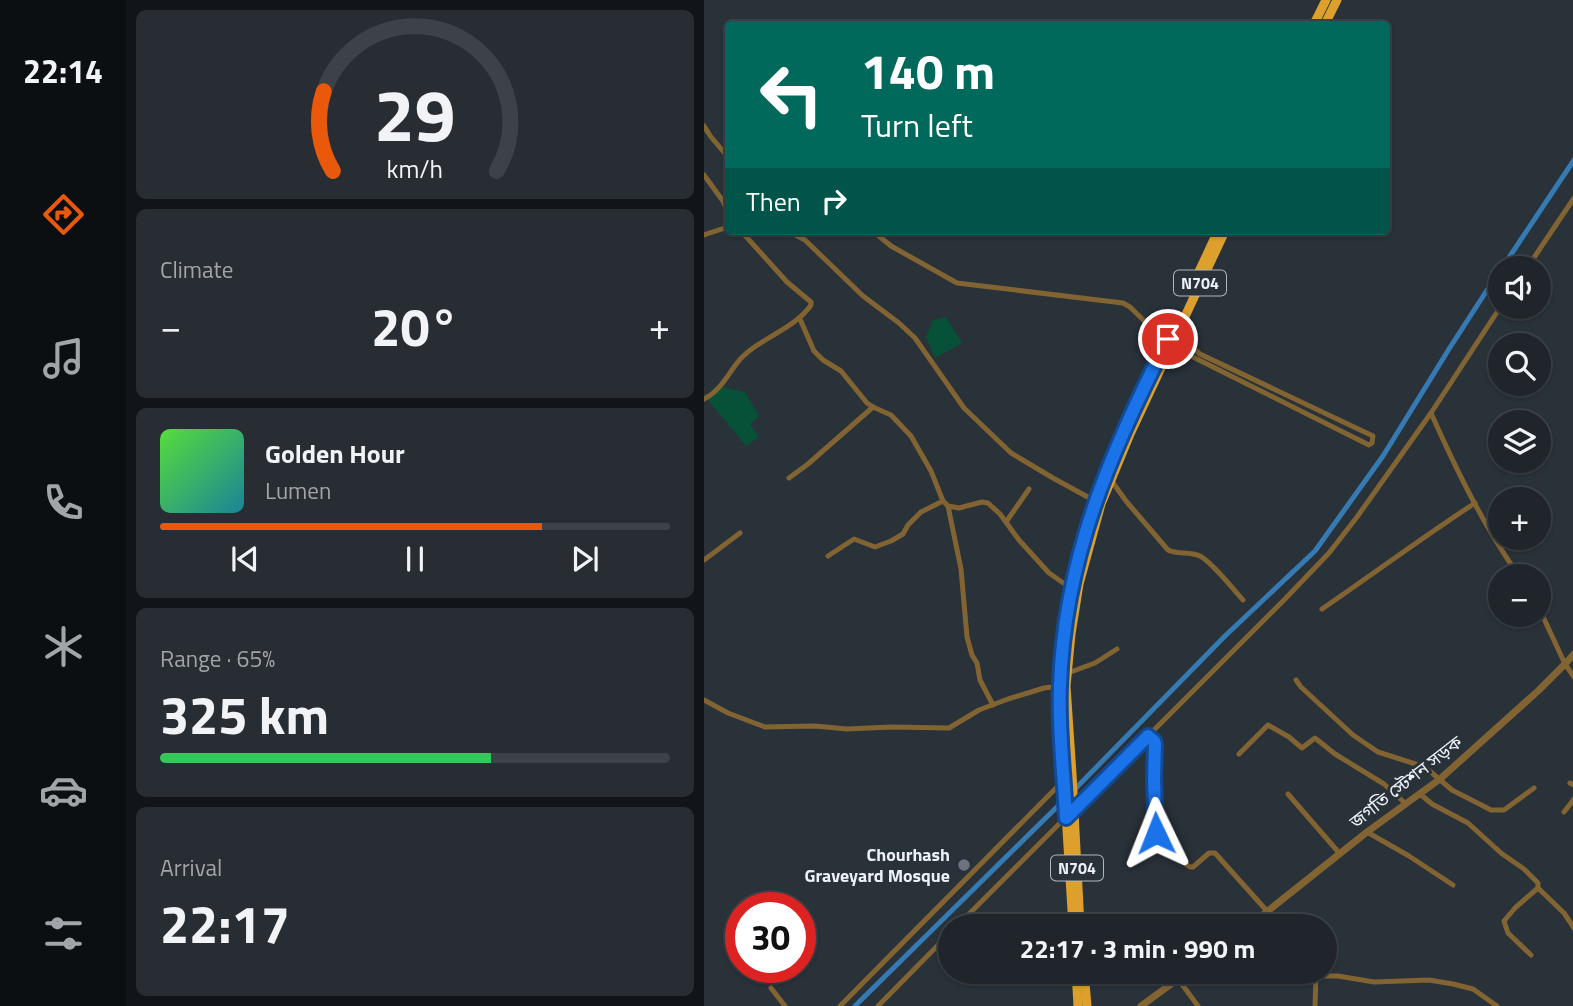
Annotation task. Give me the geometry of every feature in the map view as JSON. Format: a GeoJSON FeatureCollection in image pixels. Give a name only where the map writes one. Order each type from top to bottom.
{"type":"FeatureCollection","features":[{"type":"Feature","properties":{"kind":"highway"},"geometry":{"type":"LineString","coordinates":[[1316,21],[1326,0]]}},
{"type":"Feature","properties":{"kind":"highway"},"geometry":{"type":"LineString","coordinates":[[1326,21],[1337,0]]}},
{"type":"Feature","properties":{"kind":"highway","name":"N704"},"geometry":{"type":"LineString","coordinates":[[1098,502],[1111,480],[1216,235]]}},
{"type":"Feature","properties":{"kind":"highway","name":"N704"},"geometry":{"type":"LineString","coordinates":[[1074,914],[1063,686],[1064,633],[1098,502],[1123,433],[1223,235]]}},
{"type":"Feature","properties":{"kind":"highway","name":"N704"},"geometry":{"type":"LineString","coordinates":[[1063,686],[1069,673],[1074,591]]}},
{"type":"Feature","properties":{"kind":"highway","name":"N704"},"geometry":{"type":"LineString","coordinates":[[1075,909],[1076,914]]}},
{"type":"Feature","properties":{"kind":"highway"},"geometry":{"type":"LineString","coordinates":[[1077,984],[1078,1006]]}},
{"type":"Feature","properties":{"kind":"highway"},"geometry":{"type":"LineString","coordinates":[[1085,984],[1087,1006]]}},
{"type":"Feature","properties":{"kind":"street"},"geometry":{"type":"LineString","coordinates":[[704,126],[725,153]]}},
{"type":"Feature","properties":{"kind":"street"},"geometry":{"type":"LineString","coordinates":[[704,175],[725,206]]}},
{"type":"Feature","properties":{"kind":"street"},"geometry":{"type":"LineString","coordinates":[[1535,256],[1574,198]]}},
{"type":"Feature","properties":{"kind":"street"},"geometry":{"type":"LineString","coordinates":[[704,235],[725,228]]}},
{"type":"Feature","properties":{"kind":"street"},"geometry":{"type":"LineString","coordinates":[[704,399],[722,385],[738,362],[800,319],[811,305],[745,235]]}},
{"type":"Feature","properties":{"kind":"street"},"geometry":{"type":"LineString","coordinates":[[796,235],[805,240],[863,296],[915,338],[964,408],[1011,453],[1098,502]]}},
{"type":"Feature","properties":{"kind":"street"},"geometry":{"type":"LineString","coordinates":[[878,235],[891,246],[957,283],[1123,303],[1172,338],[1370,445],[1372,443],[1372,436],[1200,354],[1184,341],[1172,338]]}},
{"type":"Feature","properties":{"kind":"street"},"geometry":{"type":"LineString","coordinates":[[800,319],[814,351],[841,371],[873,408],[891,415],[911,436],[931,471],[946,504],[961,569],[967,637],[980,680],[993,705]]}},
{"type":"Feature","properties":{"kind":"street"},"geometry":{"type":"LineString","coordinates":[[969,914],[1329,553],[1431,413],[1492,319]]}},
{"type":"Feature","properties":{"kind":"street"},"geometry":{"type":"LineString","coordinates":[[789,478],[873,408]]}},
{"type":"Feature","properties":{"kind":"street"},"geometry":{"type":"LineString","coordinates":[[1431,413],[1458,472],[1512,564]]}},
{"type":"Feature","properties":{"kind":"street"},"geometry":{"type":"LineString","coordinates":[[1111,480],[1168,550],[1175,554],[1199,556],[1209,563],[1243,600]]}},
{"type":"Feature","properties":{"kind":"street"},"geometry":{"type":"LineString","coordinates":[[1006,522],[1029,489]]}},
{"type":"Feature","properties":{"kind":"street"},"geometry":{"type":"LineString","coordinates":[[828,556],[854,539],[875,547],[891,541],[903,534],[921,512],[946,504],[959,508],[982,502],[993,506],[1049,573],[1074,591]]}},
{"type":"Feature","properties":{"kind":"street"},"geometry":{"type":"LineString","coordinates":[[1322,609],[1475,503]]}},
{"type":"Feature","properties":{"kind":"street"},"geometry":{"type":"LineString","coordinates":[[704,560],[740,533]]}},
{"type":"Feature","properties":{"kind":"street"},"geometry":{"type":"LineString","coordinates":[[1548,627],[1574,677]]}},
{"type":"Feature","properties":{"kind":"street"},"geometry":{"type":"LineString","coordinates":[[1069,673],[1095,663],[1117,649]]}},
{"type":"Feature","properties":{"kind":"street","name":"জগতি স্টেশন সড়ক"},"geometry":{"type":"LineString","coordinates":[[1265,914],[1367,832],[1440,779],[1538,691],[1574,654]]}},
{"type":"Feature","properties":{"kind":"street"},"geometry":{"type":"LineString","coordinates":[[1296,680],[1353,734],[1378,752],[1425,767],[1452,790],[1491,810],[1504,810],[1534,788]]}},
{"type":"Feature","properties":{"kind":"street"},"geometry":{"type":"LineString","coordinates":[[704,701],[763,727],[949,727],[979,710],[1044,688],[1063,686]]}},
{"type":"Feature","properties":{"kind":"street"},"geometry":{"type":"LineString","coordinates":[[1238,754],[1268,725],[1302,748],[1315,738],[1335,754],[1384,784],[1406,804]]}},
{"type":"Feature","properties":{"kind":"street"},"geometry":{"type":"LineString","coordinates":[[1148,736],[1155,744],[1157,843],[1190,867],[1209,853],[1215,853],[1267,911]]}},
{"type":"Feature","properties":{"kind":"street"},"geometry":{"type":"LineString","coordinates":[[840,1006],[1067,779]]}},
{"type":"Feature","properties":{"kind":"street"},"geometry":{"type":"LineString","coordinates":[[1288,794],[1340,854]]}},
{"type":"Feature","properties":{"kind":"street"},"geometry":{"type":"LineString","coordinates":[[1420,794],[1432,804],[1468,822],[1501,853],[1524,869],[1574,928]]}},
{"type":"Feature","properties":{"kind":"street"},"geometry":{"type":"LineString","coordinates":[[1564,812],[1574,799]]}},
{"type":"Feature","properties":{"kind":"street"},"geometry":{"type":"LineString","coordinates":[[1367,832],[1453,885]]}},
{"type":"Feature","properties":{"kind":"street"},"geometry":{"type":"LineString","coordinates":[[1531,955],[1511,937],[1504,920],[1538,888]]}},
{"type":"Feature","properties":{"kind":"street"},"geometry":{"type":"LineString","coordinates":[[878,1006],[938,945]]}},
{"type":"Feature","properties":{"kind":"street"},"geometry":{"type":"LineString","coordinates":[[1337,976],[1374,982],[1429,980],[1473,989],[1496,1006]]}},
{"type":"Feature","properties":{"kind":"street"},"geometry":{"type":"LineString","coordinates":[[1141,1006],[1171,984]]}},
{"type":"Feature","properties":{"kind":"street"},"geometry":{"type":"LineString","coordinates":[[1182,984],[1198,1006]]}},
{"type":"Feature","properties":{"kind":"street"},"geometry":{"type":"LineString","coordinates":[[1314,984],[1315,1006]]}},
{"type":"Feature","properties":{"kind":"street"},"geometry":{"type":"LineString","coordinates":[[771,988],[785,1006]]}},
{"type":"Feature","properties":{"kind":"green space"},"geometry":{"type":"Polygon","coordinates":[[[946,317],[962,343],[935,358],[926,337],[933,320],[946,317]]]}},
{"type":"Feature","properties":{"kind":"green space"},"geometry":{"type":"Polygon","coordinates":[[[723,387],[745,392],[759,416],[750,424],[759,437],[746,446],[708,400],[723,387]]]}},
{"type":"Feature","properties":{"kind":"waterway"},"geometry":{"type":"LineString","coordinates":[[1510,256],[1574,160]]}},
{"type":"Feature","properties":{"kind":"waterway"},"geometry":{"type":"LineString","coordinates":[[1074,790],[1225,636],[1315,551],[1383,456],[1488,289]]}},
{"type":"Feature","properties":{"kind":"waterway"},"geometry":{"type":"LineString","coordinates":[[855,1006],[1065,799]]}},
{"type":"Feature","properties":{"kind":"place","name":"Chourhash Graveyard Mosque"},"geometry":{"type":"Point","coordinates":[964,865]}},
{"type":"Feature","properties":{"kind":"route"},"geometry":{"type":"LineString","coordinates":[[1156,833],[1155,744],[1148,736],[1066,818],[1060,686],[1071,589],[1095,500],[1123,433],[1168,339]]}}]}
